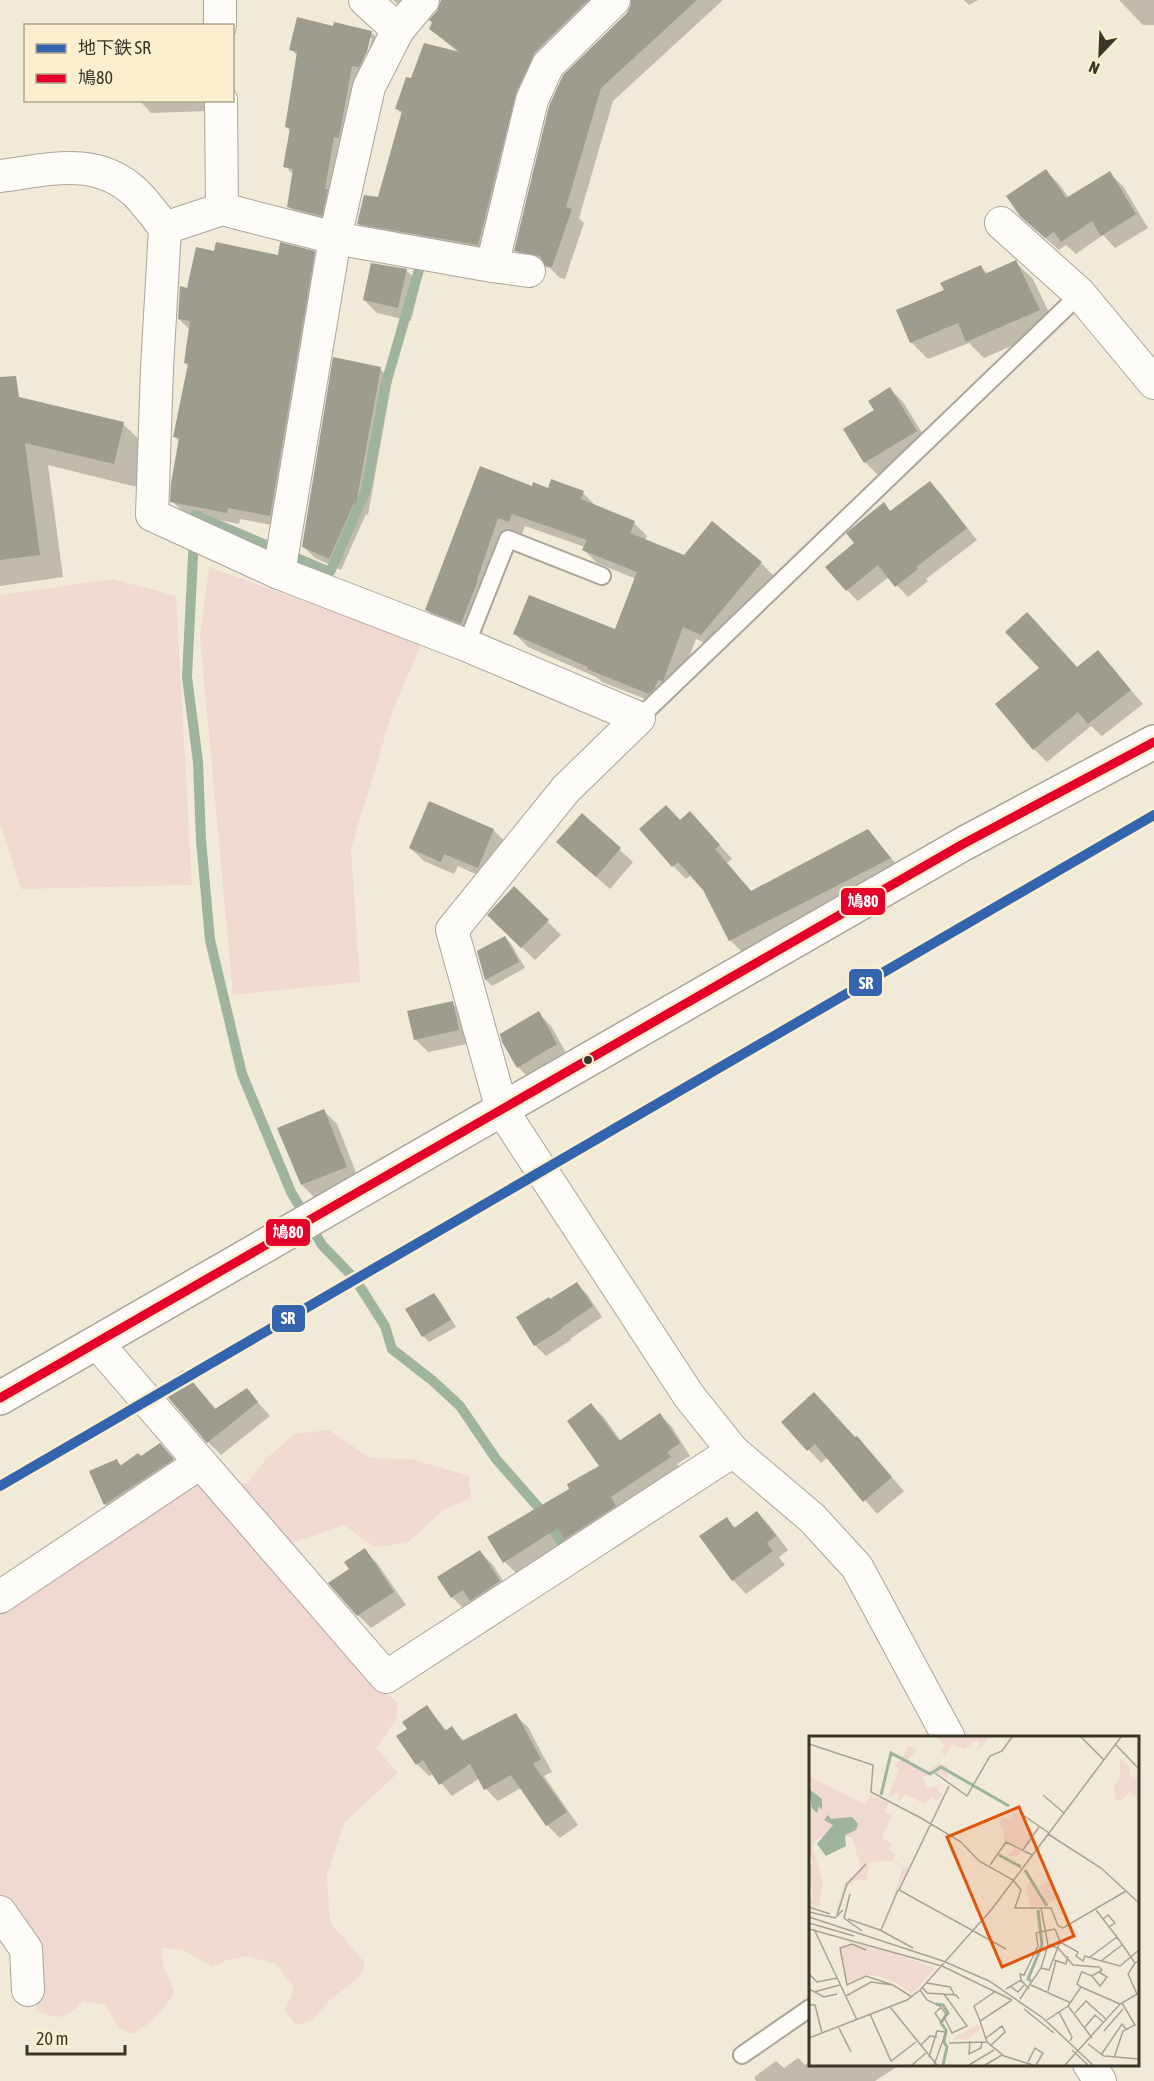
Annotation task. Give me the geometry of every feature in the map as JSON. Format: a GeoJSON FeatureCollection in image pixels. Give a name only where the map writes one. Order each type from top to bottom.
{"type":"FeatureCollection","features":[{"type":"Feature","properties":{"kind":"main road"},"geometry":{"type":"LineString","coordinates":[[0,1398],[963,843],[1154,742]]}},
{"type":"Feature","properties":{"kind":"street"},"geometry":{"type":"LineString","coordinates":[[220,0],[220,24]]}},
{"type":"Feature","properties":{"kind":"street"},"geometry":{"type":"LineString","coordinates":[[364,0],[398,30]]}},
{"type":"Feature","properties":{"kind":"street"},"geometry":{"type":"LineString","coordinates":[[279,573],[335,237],[369,87],[398,30],[423,0]]}},
{"type":"Feature","properties":{"kind":"street"},"geometry":{"type":"LineString","coordinates":[[492,266],[532,100],[548,65],[615,0]]}},
{"type":"Feature","properties":{"kind":"street"},"geometry":{"type":"LineString","coordinates":[[221,102],[222,209]]}},
{"type":"Feature","properties":{"kind":"street"},"geometry":{"type":"LineString","coordinates":[[0,176],[78,166],[106,172],[135,192],[165,228],[152,515],[279,573],[466,645],[639,718],[566,789],[452,930],[502,1110],[689,1396],[733,1450],[812,1518],[857,1567],[948,1736]]}},
{"type":"Feature","properties":{"kind":"street"},"geometry":{"type":"LineString","coordinates":[[165,228],[222,209],[335,237],[529,271]]}},
{"type":"Feature","properties":{"kind":"street"},"geometry":{"type":"LineString","coordinates":[[1001,223],[1080,294],[1154,383]]}},
{"type":"Feature","properties":{"kind":"street"},"geometry":{"type":"LineString","coordinates":[[97,1343],[386,1677],[733,1450]]}},
{"type":"Feature","properties":{"kind":"street"},"geometry":{"type":"LineString","coordinates":[[0,1597],[200,1463]]}},
{"type":"Feature","properties":{"kind":"street"},"geometry":{"type":"LineString","coordinates":[[0,1912],[26,1949],[28,1990]]}},
{"type":"Feature","properties":{"kind":"street"},"geometry":{"type":"LineString","coordinates":[[1090,2066],[1100,2081]]}},
{"type":"Feature","properties":{"kind":"lane"},"geometry":{"type":"LineString","coordinates":[[639,718],[1080,294]]}},
{"type":"Feature","properties":{"kind":"lane"},"geometry":{"type":"LineString","coordinates":[[466,645],[508,539],[602,576]]}},
{"type":"Feature","properties":{"kind":"lane"},"geometry":{"type":"LineString","coordinates":[[742,2055],[809,2009]]}},
{"type":"Feature","properties":{"kind":"shaded area"},"geometry":{"type":"Polygon","coordinates":[[[209,567],[421,644],[392,713],[351,849],[360,982],[233,995],[200,637],[209,567]]]}},
{"type":"Feature","properties":{"kind":"shaded area"},"geometry":{"type":"Polygon","coordinates":[[[113,579],[176,596],[192,885],[21,889],[0,822],[0,595],[113,579]]]}},
{"type":"Feature","properties":{"kind":"shaded area"},"geometry":{"type":"Polygon","coordinates":[[[329,1430],[370,1458],[411,1459],[469,1476],[471,1498],[445,1509],[407,1543],[375,1547],[344,1525],[292,1543],[299,1583],[366,1676],[398,1703],[397,1718],[376,1748],[398,1773],[344,1823],[327,1875],[330,1922],[365,1963],[361,1975],[331,1999],[311,2021],[296,2025],[285,2011],[294,1988],[276,1964],[246,1956],[224,1961],[213,1967],[183,1950],[161,1948],[164,1968],[175,1993],[161,2011],[138,2031],[131,2034],[119,2028],[105,2005],[83,2001],[67,2015],[57,2017],[36,2010],[37,1946],[21,1914],[4,1901],[0,1892],[0,1606],[188,1483],[248,1483],[265,1460],[294,1434],[329,1430]]]}},
{"type":"Feature","properties":{"kind":"building"},"geometry":{"type":"Polygon","coordinates":[[[441,0],[588,0],[535,52],[516,93],[478,245],[357,224],[364,195],[378,197],[402,111],[395,109],[406,77],[411,78],[424,43],[460,52],[429,29],[432,22],[429,20],[437,11],[441,0]]]}},
{"type":"Feature","properties":{"kind":"building"},"geometry":{"type":"Polygon","coordinates":[[[631,0],[697,0],[601,88],[566,207],[572,209],[552,267],[546,266],[540,256],[514,251],[549,106],[563,75],[627,13],[631,0]]]}},
{"type":"Feature","properties":{"kind":"building"},"geometry":{"type":"Polygon","coordinates":[[[297,17],[333,26],[334,22],[372,31],[367,52],[359,67],[352,66],[339,138],[334,137],[325,189],[328,189],[322,216],[287,207],[293,169],[283,167],[290,128],[285,127],[297,52],[289,50],[297,17]]]}},
{"type":"Feature","properties":{"kind":"building"},"geometry":{"type":"Polygon","coordinates":[[[1046,169],[1066,198],[1110,171],[1136,214],[1101,236],[1092,221],[1061,242],[1054,232],[1045,238],[1020,216],[1006,196],[1046,169]]]}},
{"type":"Feature","properties":{"kind":"building"},"geometry":{"type":"Polygon","coordinates":[[[216,242],[278,255],[280,242],[315,251],[270,516],[228,508],[227,513],[170,502],[179,438],[173,437],[188,364],[184,363],[190,321],[178,319],[180,286],[187,288],[196,247],[214,251],[216,242]]]}},
{"type":"Feature","properties":{"kind":"building"},"geometry":{"type":"Polygon","coordinates":[[[1016,260],[1040,310],[966,342],[958,323],[910,343],[896,310],[944,290],[940,283],[981,265],[985,274],[1016,260]]]}},
{"type":"Feature","properties":{"kind":"building"},"geometry":{"type":"Polygon","coordinates":[[[371,263],[407,269],[398,308],[363,300],[371,263]]]}},
{"type":"Feature","properties":{"kind":"building"},"geometry":{"type":"Polygon","coordinates":[[[333,357],[381,367],[356,504],[354,503],[329,559],[302,547],[333,357]]]}},
{"type":"Feature","properties":{"kind":"building"},"geometry":{"type":"Polygon","coordinates":[[[16,376],[19,397],[124,422],[114,464],[25,443],[40,555],[0,560],[0,377],[16,376]]]}},
{"type":"Feature","properties":{"kind":"building"},"geometry":{"type":"Polygon","coordinates":[[[890,387],[917,431],[864,463],[843,429],[874,410],[868,401],[890,387]]]}},
{"type":"Feature","properties":{"kind":"building"},"geometry":{"type":"Polygon","coordinates":[[[480,466],[532,486],[533,482],[548,488],[551,479],[584,491],[581,499],[635,521],[630,533],[684,555],[712,521],[762,562],[701,635],[683,627],[663,681],[658,680],[649,694],[587,669],[588,667],[513,634],[529,595],[615,629],[637,572],[582,550],[587,540],[512,514],[509,522],[498,518],[461,624],[425,610],[480,466]]]}},
{"type":"Feature","properties":{"kind":"building"},"geometry":{"type":"Polygon","coordinates":[[[930,481],[967,528],[916,567],[918,569],[895,587],[878,565],[846,591],[825,567],[854,543],[846,533],[884,502],[890,511],[930,481]]]}},
{"type":"Feature","properties":{"kind":"building"},"geometry":{"type":"Polygon","coordinates":[[[1027,612],[1077,667],[1098,650],[1131,690],[1088,724],[1078,712],[1033,750],[995,704],[1039,668],[1005,632],[1027,612]]]}},
{"type":"Feature","properties":{"kind":"building"},"geometry":{"type":"Polygon","coordinates":[[[429,801],[494,829],[478,868],[444,854],[441,862],[409,848],[429,801]]]}},
{"type":"Feature","properties":{"kind":"building"},"geometry":{"type":"Polygon","coordinates":[[[666,805],[680,820],[690,811],[720,845],[715,849],[751,891],[868,829],[891,858],[729,941],[703,890],[678,862],[672,867],[639,829],[666,805]]]}},
{"type":"Feature","properties":{"kind":"building"},"geometry":{"type":"Polygon","coordinates":[[[582,813],[621,848],[596,877],[556,842],[582,813]]]}},
{"type":"Feature","properties":{"kind":"building"},"geometry":{"type":"Polygon","coordinates":[[[514,886],[549,920],[521,948],[487,915],[514,886]]]}},
{"type":"Feature","properties":{"kind":"building"},"geometry":{"type":"Polygon","coordinates":[[[505,936],[519,962],[485,980],[477,951],[505,936]]]}},
{"type":"Feature","properties":{"kind":"building"},"geometry":{"type":"Polygon","coordinates":[[[453,1001],[459,1030],[414,1040],[407,1011],[453,1001]]]}},
{"type":"Feature","properties":{"kind":"building"},"geometry":{"type":"Polygon","coordinates":[[[539,1011],[557,1044],[517,1068],[500,1034],[539,1011]]]}},
{"type":"Feature","properties":{"kind":"building"},"geometry":{"type":"Polygon","coordinates":[[[324,1109],[347,1167],[301,1185],[277,1128],[324,1109]]]}},
{"type":"Feature","properties":{"kind":"building"},"geometry":{"type":"Polygon","coordinates":[[[577,1282],[593,1306],[534,1346],[516,1317],[577,1282]]]}},
{"type":"Feature","properties":{"kind":"building"},"geometry":{"type":"Polygon","coordinates":[[[434,1293],[451,1320],[422,1337],[405,1309],[434,1293]]]}},
{"type":"Feature","properties":{"kind":"building"},"geometry":{"type":"Polygon","coordinates":[[[183,1370],[215,1409],[247,1388],[258,1402],[207,1443],[160,1388],[183,1370]]]}},
{"type":"Feature","properties":{"kind":"building"},"geometry":{"type":"Polygon","coordinates":[[[814,1392],[855,1437],[857,1436],[892,1477],[863,1502],[815,1444],[807,1451],[781,1422],[814,1392]]]}},
{"type":"Feature","properties":{"kind":"building"},"geometry":{"type":"Polygon","coordinates":[[[591,1403],[619,1441],[660,1413],[680,1443],[667,1452],[671,1457],[611,1497],[616,1506],[565,1539],[558,1528],[503,1563],[487,1537],[569,1489],[567,1484],[599,1466],[567,1421],[591,1403]]]}},
{"type":"Feature","properties":{"kind":"building"},"geometry":{"type":"Polygon","coordinates":[[[160,1443],[174,1459],[104,1505],[89,1471],[117,1459],[120,1466],[138,1453],[141,1456],[160,1443]]]}},
{"type":"Feature","properties":{"kind":"building"},"geometry":{"type":"Polygon","coordinates":[[[757,1511],[776,1536],[767,1543],[773,1551],[732,1581],[699,1536],[727,1517],[734,1528],[757,1511]]]}},
{"type":"Feature","properties":{"kind":"building"},"geometry":{"type":"Polygon","coordinates":[[[365,1548],[394,1592],[357,1616],[328,1583],[349,1569],[344,1562],[365,1548]]]}},
{"type":"Feature","properties":{"kind":"building"},"geometry":{"type":"Polygon","coordinates":[[[480,1550],[500,1581],[470,1601],[463,1590],[451,1598],[437,1577],[480,1550]]]}},
{"type":"Feature","properties":{"kind":"building"},"geometry":{"type":"Polygon","coordinates":[[[427,1705],[445,1731],[452,1726],[462,1741],[516,1713],[541,1759],[533,1764],[567,1812],[546,1826],[511,1775],[484,1790],[470,1764],[439,1785],[423,1760],[416,1765],[396,1736],[407,1729],[402,1722],[427,1705]]]}},
{"type":"Feature","properties":{"kind":"waterway"},"geometry":{"type":"LineString","coordinates":[[423,256],[385,387],[366,490],[330,572],[195,515],[187,677],[198,762],[201,840],[210,940],[242,1074],[291,1192],[322,1245],[355,1279],[385,1326],[392,1349],[433,1381],[460,1406],[496,1459],[546,1516],[563,1546]]}},
{"type":"Feature","properties":{"kind":"metro line","name":"SR"},"geometry":{"type":"LineString","coordinates":[[0,1486],[1154,815]]}},
{"type":"Feature","properties":{"kind":"transit line","name":"鳩80"},"geometry":{"type":"LineString","coordinates":[[0,1398],[963,844],[1154,742]]}}]}
